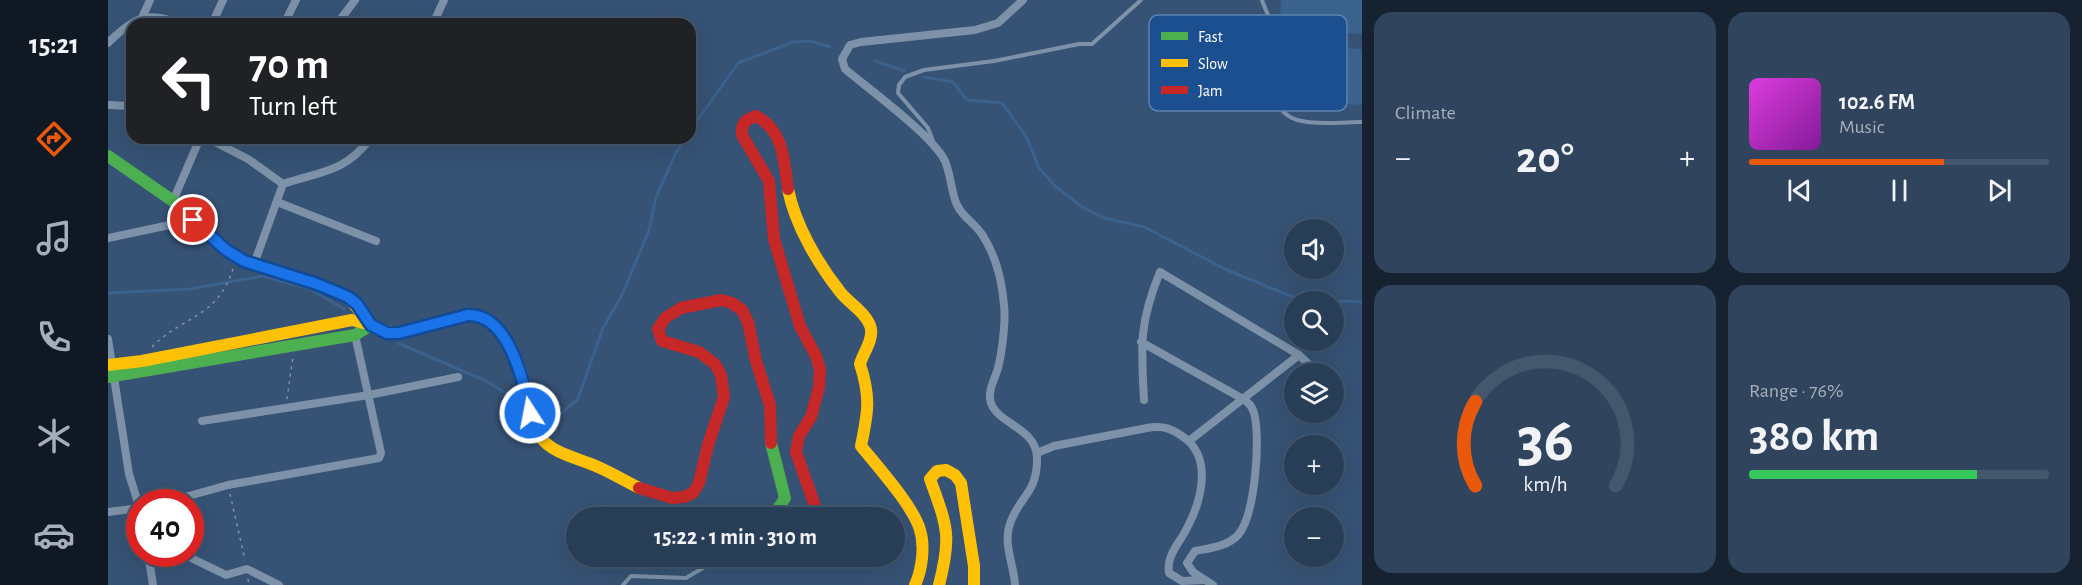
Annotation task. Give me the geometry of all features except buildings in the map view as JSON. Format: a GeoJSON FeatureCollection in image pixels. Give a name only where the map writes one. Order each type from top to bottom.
{"type":"FeatureCollection","features":[{"type":"Feature","properties":{"kind":"street"},"geometry":{"type":"LineString","coordinates":[[142,18],[150,0]]}},
{"type":"Feature","properties":{"kind":"street"},"geometry":{"type":"LineString","coordinates":[[215,18],[223,0]]}},
{"type":"Feature","properties":{"kind":"street"},"geometry":{"type":"LineString","coordinates":[[287,18],[297,0]]}},
{"type":"Feature","properties":{"kind":"street"},"geometry":{"type":"LineString","coordinates":[[342,18],[355,0]]}},
{"type":"Feature","properties":{"kind":"street"},"geometry":{"type":"LineString","coordinates":[[436,18],[444,0]]}},
{"type":"Feature","properties":{"kind":"street"},"geometry":{"type":"LineString","coordinates":[[1015,585],[1007,542],[1009,526],[1032,489],[1037,474],[1037,453],[1029,437],[997,412],[992,405],[990,395],[998,367],[1005,307],[999,269],[983,234],[967,219],[957,204],[945,162],[934,145],[845,69],[842,59],[850,45],[861,42],[975,30],[998,23],[1017,8],[1023,0]]}},
{"type":"Feature","properties":{"kind":"street"},"geometry":{"type":"LineString","coordinates":[[108,43],[126,25]]}},
{"type":"Feature","properties":{"kind":"street"},"geometry":{"type":"LineString","coordinates":[[108,105],[126,106]]}},
{"type":"Feature","properties":{"kind":"street"},"geometry":{"type":"LineString","coordinates":[[815,507],[809,484],[796,452],[800,436],[811,417],[819,387],[819,370],[816,356],[800,326],[774,238],[770,181],[766,172],[743,143],[740,135],[740,128],[744,122],[756,116],[769,123],[780,142],[786,166],[789,196],[806,234],[839,290],[868,321],[871,328],[871,336],[860,364],[867,385],[869,404],[861,446],[892,484],[920,528],[922,539],[920,574],[915,585]]}},
{"type":"Feature","properties":{"kind":"street"},"geometry":{"type":"LineString","coordinates":[[173,201],[197,144]]}},
{"type":"Feature","properties":{"kind":"street"},"geometry":{"type":"LineString","coordinates":[[219,144],[248,159],[283,184]]}},
{"type":"Feature","properties":{"kind":"street"},"geometry":{"type":"LineString","coordinates":[[283,184],[328,172],[351,160],[366,144]]}},
{"type":"Feature","properties":{"kind":"street"},"geometry":{"type":"LineString","coordinates":[[108,156],[173,201],[236,257],[348,297],[357,304],[371,325]]}},
{"type":"Feature","properties":{"kind":"street"},"geometry":{"type":"LineString","coordinates":[[254,264],[283,184]]}},
{"type":"Feature","properties":{"kind":"street"},"geometry":{"type":"LineString","coordinates":[[276,202],[376,241]]}},
{"type":"Feature","properties":{"kind":"street"},"geometry":{"type":"LineString","coordinates":[[108,237],[193,220]]}},
{"type":"Feature","properties":{"kind":"street"},"geometry":{"type":"LineString","coordinates":[[1144,400],[1141,342],[1147,305],[1160,272],[1299,355],[1307,363]]}},
{"type":"Feature","properties":{"kind":"street"},"geometry":{"type":"LineString","coordinates":[[111,371],[142,361],[352,320],[393,334],[468,315],[479,315],[497,327],[511,351],[523,379],[535,428],[546,443],[652,494],[678,499],[687,498],[699,487],[708,448],[725,402],[725,387],[722,375],[705,356],[697,351],[670,345],[662,340],[658,329],[665,318],[681,308],[721,300],[732,303],[742,310],[748,322],[756,361],[770,405],[771,441],[785,498],[781,507]]}},
{"type":"Feature","properties":{"kind":"street"},"geometry":{"type":"LineString","coordinates":[[111,371],[355,335],[371,325]]}},
{"type":"Feature","properties":{"kind":"street"},"geometry":{"type":"LineString","coordinates":[[204,490],[376,460],[381,453],[355,335]]}},
{"type":"Feature","properties":{"kind":"street"},"geometry":{"type":"LineString","coordinates":[[108,339],[111,371],[133,489]]}},
{"type":"Feature","properties":{"kind":"street"},"geometry":{"type":"LineString","coordinates":[[1141,342],[1243,399],[1250,405],[1257,426],[1255,484],[1243,529],[1236,537],[1220,545],[1195,551],[1187,562],[1189,567],[1209,583]]}},
{"type":"Feature","properties":{"kind":"street"},"geometry":{"type":"LineString","coordinates":[[1189,441],[1299,355]]}},
{"type":"Feature","properties":{"kind":"street"},"geometry":{"type":"LineString","coordinates":[[202,421],[369,395],[458,377]]}},
{"type":"Feature","properties":{"kind":"street"},"geometry":{"type":"LineString","coordinates":[[1037,453],[1054,446],[1158,426],[1172,429],[1189,441],[1200,460],[1202,484],[1188,527],[1169,559],[1168,566],[1169,573],[1182,581],[1209,583]]}},
{"type":"Feature","properties":{"kind":"street"},"geometry":{"type":"LineString","coordinates":[[939,585],[947,555],[947,527],[940,503],[930,484],[932,474],[938,471],[953,473],[961,483],[975,585]]}},
{"type":"Feature","properties":{"kind":"street"},"geometry":{"type":"LineString","coordinates":[[108,512],[126,510]]}},
{"type":"Feature","properties":{"kind":"street"},"geometry":{"type":"LineString","coordinates":[[204,564],[226,575],[247,569],[279,585]]}},
{"type":"Feature","properties":{"kind":"street"},"geometry":{"type":"LineString","coordinates":[[150,567],[153,585]]}},
{"type":"Feature","properties":{"kind":"lane"},"geometry":{"type":"LineString","coordinates":[[934,145],[928,128],[898,93],[899,85],[905,77],[924,70],[994,61],[1079,44],[1092,44],[1141,0]]}},
{"type":"Feature","properties":{"kind":"lane"},"geometry":{"type":"LineString","coordinates":[[1262,0],[1268,15]]}},
{"type":"Feature","properties":{"kind":"lane"},"geometry":{"type":"LineString","coordinates":[[1281,111],[1294,119],[1362,122]]}},
{"type":"Feature","properties":{"kind":"lane"},"geometry":{"type":"LineString","coordinates":[[623,585],[631,576],[686,578],[705,567]]}},
{"type":"Feature","properties":{"kind":"path"},"geometry":{"type":"LineString","coordinates":[[142,361],[161,338],[196,318],[218,298],[236,257]]}},
{"type":"Feature","properties":{"kind":"path"},"geometry":{"type":"LineString","coordinates":[[286,408],[294,344]]}},
{"type":"Feature","properties":{"kind":"path"},"geometry":{"type":"LineString","coordinates":[[228,485],[249,585]]}},
{"type":"Feature","properties":{"kind":"water"},"geometry":{"type":"Polygon","coordinates":[[[1281,0],[1362,0],[1362,34],[1347,33],[1347,15],[1280,15],[1281,0]]]}},
{"type":"Feature","properties":{"kind":"water"},"geometry":{"type":"Polygon","coordinates":[[[1347,48],[1362,49],[1362,105],[1347,104],[1347,48]]]}},
{"type":"Feature","properties":{"kind":"waterway"},"geometry":{"type":"LineString","coordinates":[[696,122],[738,63],[793,42],[810,41],[830,47]]}},
{"type":"Feature","properties":{"kind":"waterway"},"geometry":{"type":"LineString","coordinates":[[875,61],[904,71]]}},
{"type":"Feature","properties":{"kind":"waterway"},"geometry":{"type":"LineString","coordinates":[[924,77],[953,82],[967,100],[1002,103],[1026,136],[1039,168],[1055,186],[1082,207],[1104,218],[1144,227],[1227,270],[1298,299],[1362,302]]}},
{"type":"Feature","properties":{"kind":"waterway"},"geometry":{"type":"LineString","coordinates":[[543,415],[557,417],[578,399],[603,328],[623,293],[649,230],[656,197],[682,144]]}},
{"type":"Feature","properties":{"kind":"waterway"},"geometry":{"type":"LineString","coordinates":[[108,293],[190,289],[263,276],[310,289],[344,309]]}},
{"type":"Feature","properties":{"kind":"waterway"},"geometry":{"type":"LineString","coordinates":[[398,343],[486,381],[520,402]]}},
{"type":"Feature","properties":{"kind":"traffic: fast"},"geometry":{"type":"LineString","coordinates":[[108,156],[173,201],[226,250],[244,261],[336,291],[351,301]]}},
{"type":"Feature","properties":{"kind":"traffic: fast"},"geometry":{"type":"LineString","coordinates":[[108,377],[355,335],[371,325]]}},
{"type":"Feature","properties":{"kind":"traffic: fast"},"geometry":{"type":"LineString","coordinates":[[771,443],[785,498],[779,507]]}},
{"type":"Feature","properties":{"kind":"traffic: slow"},"geometry":{"type":"LineString","coordinates":[[788,189],[796,216],[816,257],[841,293],[866,319],[871,329],[869,342],[860,364],[867,396],[861,446],[894,487],[920,530],[922,536],[921,565],[915,585]]}},
{"type":"Feature","properties":{"kind":"traffic: slow"},"geometry":{"type":"LineString","coordinates":[[351,301],[371,324],[393,332],[421,328],[462,316],[475,316],[486,320],[501,333],[513,351],[524,381],[533,421],[541,438],[560,452],[603,469],[639,488]]}},
{"type":"Feature","properties":{"kind":"traffic: slow"},"geometry":{"type":"LineString","coordinates":[[108,365],[142,361],[352,320],[371,325]]}},
{"type":"Feature","properties":{"kind":"traffic: slow"},"geometry":{"type":"LineString","coordinates":[[939,585],[945,554],[946,531],[930,479],[937,471],[946,470],[955,475],[961,483],[974,566],[974,585]]}},
{"type":"Feature","properties":{"kind":"traffic: jam"},"geometry":{"type":"LineString","coordinates":[[788,189],[784,158],[772,130],[756,116],[744,122],[742,135],[769,181],[774,239],[800,326],[816,356],[820,370],[819,387],[811,417],[799,436],[796,452],[815,507]]}},
{"type":"Feature","properties":{"kind":"traffic: jam"},"geometry":{"type":"LineString","coordinates":[[639,488],[672,498],[684,497],[693,493],[699,483],[708,445],[724,397],[721,375],[715,364],[699,352],[662,341],[658,329],[665,318],[681,308],[721,300],[732,303],[742,310],[748,322],[756,361],[770,405],[771,443]]}},
{"type":"Feature","properties":{"kind":"route"},"geometry":{"type":"LineString","coordinates":[[193,220],[226,250],[244,261],[317,284],[348,297],[357,304],[371,325],[380,331],[399,333],[468,315],[479,315],[488,319],[497,327],[511,351],[523,379],[530,413]]}}]}
